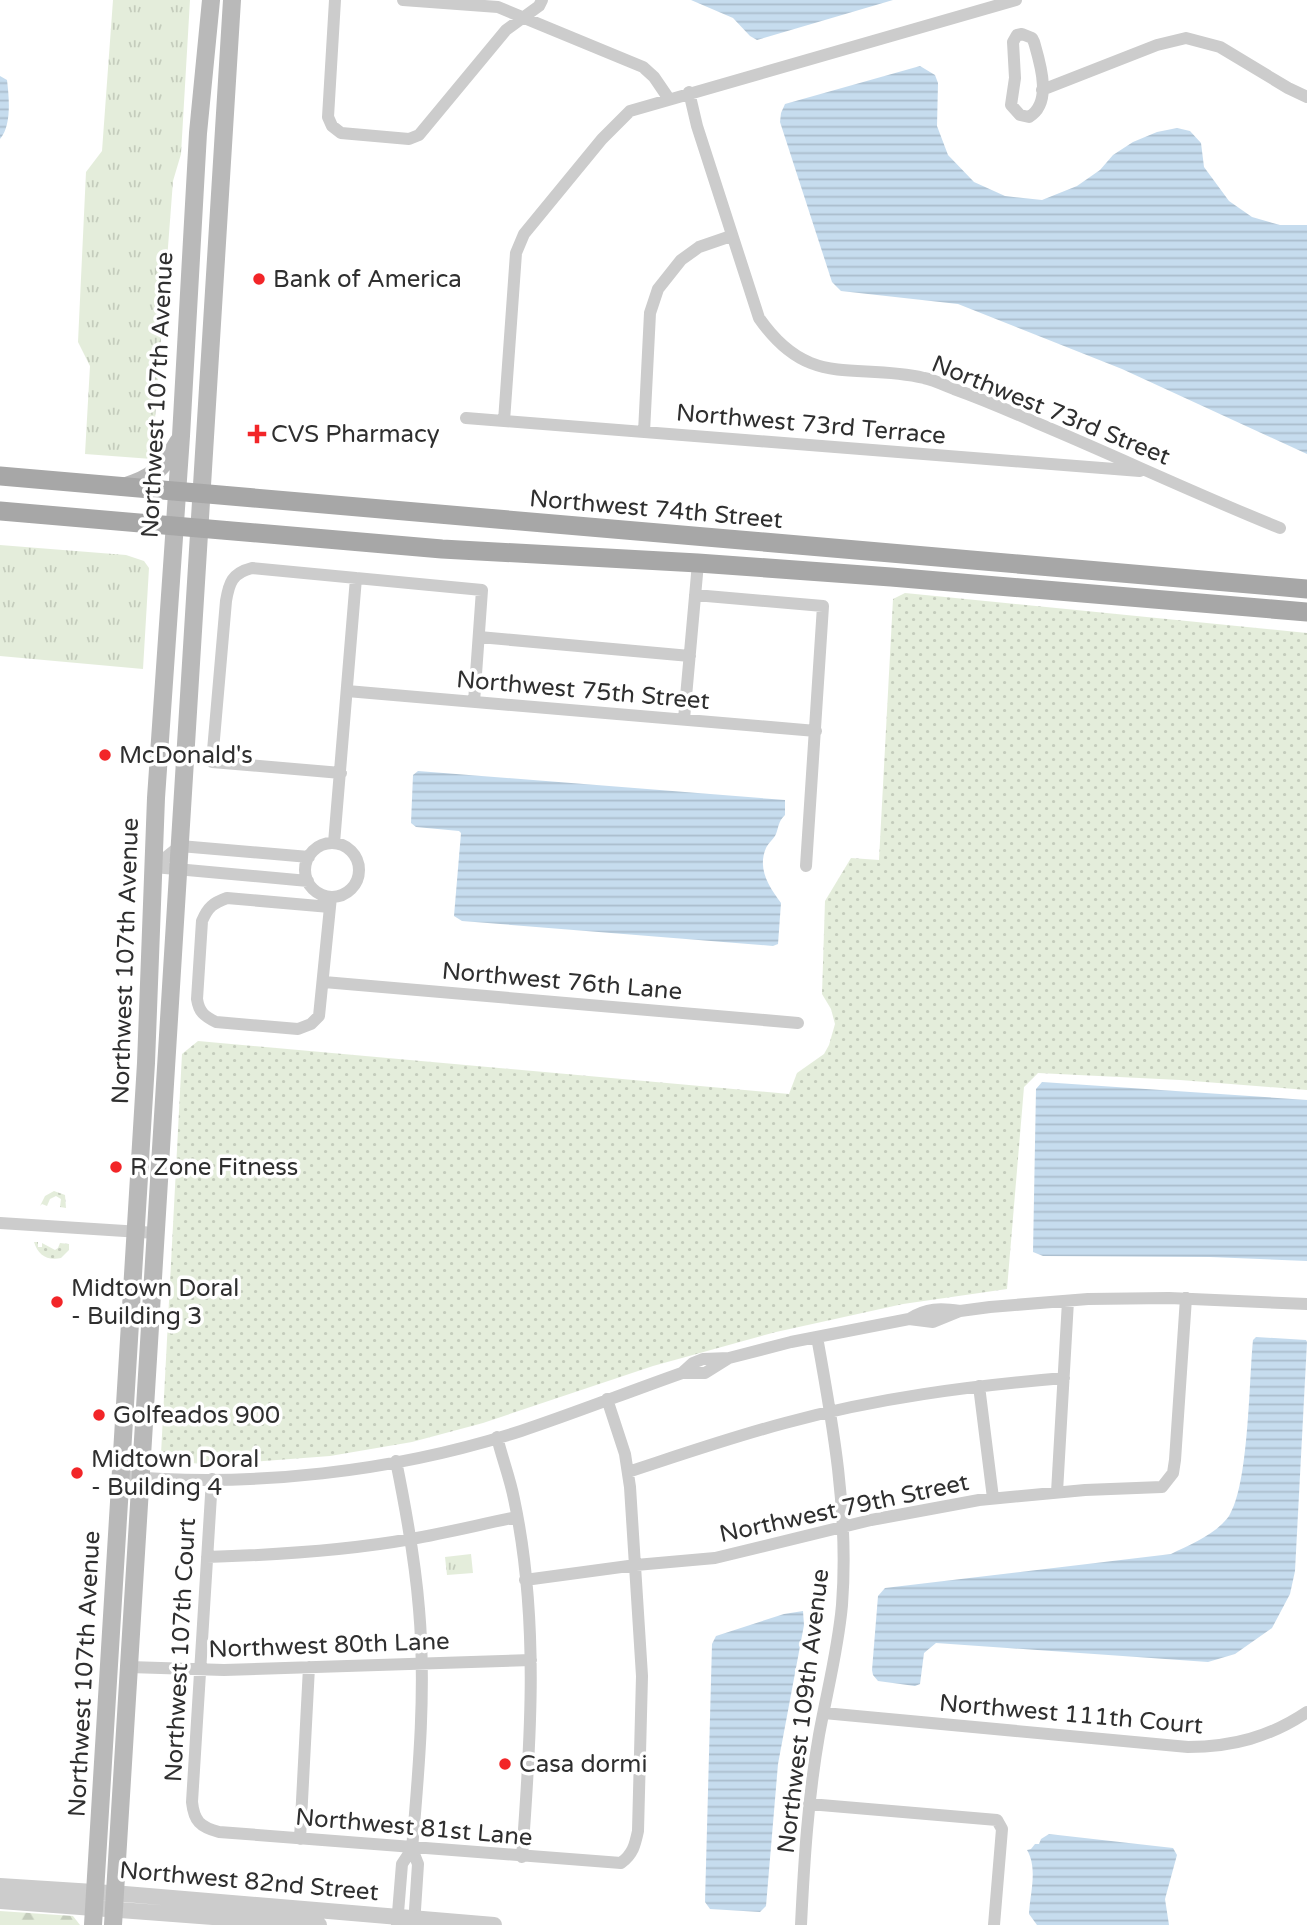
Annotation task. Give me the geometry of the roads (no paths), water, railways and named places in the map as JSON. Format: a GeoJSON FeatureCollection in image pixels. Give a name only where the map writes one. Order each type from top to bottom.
{"type":"FeatureCollection","features":[{"type":"Feature","properties":{"kind":"main road","name":"Northwest 107th Avenue"},"geometry":{"type":"LineString","coordinates":[[93,1925],[146,1063],[156,798],[181,436],[198,133],[211,0]]}},
{"type":"Feature","properties":{"kind":"main road","name":"Northwest 107th Avenue"},"geometry":{"type":"LineString","coordinates":[[114,1909],[232,0]]}},
{"type":"Feature","properties":{"kind":"main road"},"geometry":{"type":"LineString","coordinates":[[122,487],[152,476],[160,469],[181,436]]}},
{"type":"Feature","properties":{"kind":"main road","name":"Northwest 74th Street"},"geometry":{"type":"LineString","coordinates":[[0,476],[1307,589]]}},
{"type":"Feature","properties":{"kind":"main road","name":"Northwest 74th Street"},"geometry":{"type":"LineString","coordinates":[[0,511],[442,549],[698,563],[1307,612]]}},
{"type":"Feature","properties":{"kind":"main road"},"geometry":{"type":"LineString","coordinates":[[564,555],[576,547],[591,545],[637,549],[646,543],[648,534]]}},
{"type":"Feature","properties":{"kind":"street"},"geometry":{"type":"LineString","coordinates":[[335,0],[328,117],[332,126],[341,133],[409,139],[419,135],[506,30],[539,6],[542,0]]}},
{"type":"Feature","properties":{"kind":"street"},"geometry":{"type":"LineString","coordinates":[[403,0],[498,7],[643,67],[654,77],[669,99]]}},
{"type":"Feature","properties":{"kind":"street"},"geometry":{"type":"LineString","coordinates":[[504,421],[516,253],[524,234],[602,139],[630,111],[1016,0]]}},
{"type":"Feature","properties":{"kind":"street"},"geometry":{"type":"LineString","coordinates":[[1017,35],[1027,36],[1034,42],[1042,90],[1035,113],[1029,117],[1013,110],[1013,42],[1017,35]]}},
{"type":"Feature","properties":{"kind":"street"},"geometry":{"type":"LineString","coordinates":[[1042,90],[1157,45],[1186,37],[1220,47],[1307,97]]}},
{"type":"Feature","properties":{"kind":"street","name":"Northwest 73rd Street"},"geometry":{"type":"LineString","coordinates":[[689,92],[731,236],[759,318],[772,337],[794,356],[820,368],[924,378],[984,400],[1280,528]]}},
{"type":"Feature","properties":{"kind":"street"},"geometry":{"type":"LineString","coordinates":[[643,432],[650,313],[658,289],[681,260],[699,247],[731,236]]}},
{"type":"Feature","properties":{"kind":"street","name":"Northwest 73rd Terrace"},"geometry":{"type":"LineString","coordinates":[[467,418],[1152,472]]}},
{"type":"Feature","properties":{"kind":"street"},"geometry":{"type":"LineString","coordinates":[[684,719],[698,563]]}},
{"type":"Feature","properties":{"kind":"street"},"geometry":{"type":"LineString","coordinates":[[341,773],[212,762],[226,601],[229,584],[240,571],[252,568],[482,590],[474,702]]}},
{"type":"Feature","properties":{"kind":"street"},"geometry":{"type":"LineString","coordinates":[[334,843],[356,578]]}},
{"type":"Feature","properties":{"kind":"street"},"geometry":{"type":"LineString","coordinates":[[695,595],[823,606],[806,866]]}},
{"type":"Feature","properties":{"kind":"street"},"geometry":{"type":"LineString","coordinates":[[479,637],[690,656]]}},
{"type":"Feature","properties":{"kind":"street","name":"Northwest 75th Street"},"geometry":{"type":"LineString","coordinates":[[347,691],[816,731]]}},
{"type":"Feature","properties":{"kind":"street"},"geometry":{"type":"LineString","coordinates":[[331,902],[316,891],[308,881],[305,870],[309,856],[320,846],[334,843],[351,851],[356,858],[359,874],[352,888],[331,902],[227,898],[213,903],[202,921],[198,1009],[205,1017],[216,1022],[298,1030],[311,1024],[319,1016],[331,902]]}},
{"type":"Feature","properties":{"kind":"street"},"geometry":{"type":"LineString","coordinates":[[154,867],[180,846],[309,856]]}},
{"type":"Feature","properties":{"kind":"street"},"geometry":{"type":"LineString","coordinates":[[270,876],[272,854]]}},
{"type":"Feature","properties":{"kind":"street"},"geometry":{"type":"LineString","coordinates":[[154,867],[308,881]]}},
{"type":"Feature","properties":{"kind":"street","name":"Northwest 76th Lane"},"geometry":{"type":"LineString","coordinates":[[324,982],[798,1023]]}},
{"type":"Feature","properties":{"kind":"street"},"geometry":{"type":"LineString","coordinates":[[0,1223],[156,1233]]}},
{"type":"Feature","properties":{"kind":"street"},"geometry":{"type":"LineString","coordinates":[[120,1476],[212,1479],[320,1473],[396,1461],[497,1437],[682,1373],[705,1373],[729,1358],[909,1319],[931,1309],[960,1311],[1068,1301],[1186,1298],[1307,1304]]}},
{"type":"Feature","properties":{"kind":"street","name":"Northwest 79th Street"},"geometry":{"type":"LineString","coordinates":[[525,1580],[725,1556],[843,1526],[993,1498],[1162,1487],[1170,1480],[1175,1460],[1186,1298]]}},
{"type":"Feature","properties":{"kind":"street"},"geometry":{"type":"LineString","coordinates":[[1057,1492],[1068,1301]]}},
{"type":"Feature","properties":{"kind":"street","name":"Northwest 109th Avenue"},"geometry":{"type":"LineString","coordinates":[[801,1925],[809,1804],[836,1654],[842,1604],[843,1526],[839,1465],[817,1337]]}},
{"type":"Feature","properties":{"kind":"street"},"geometry":{"type":"LineString","coordinates":[[628,1472],[720,1441],[831,1412],[979,1386],[1064,1378]]}},
{"type":"Feature","properties":{"kind":"street"},"geometry":{"type":"LineString","coordinates":[[979,1386],[993,1498]]}},
{"type":"Feature","properties":{"kind":"street"},"geometry":{"type":"LineString","coordinates":[[607,1399],[628,1472],[636,1565]]}},
{"type":"Feature","properties":{"kind":"street"},"geometry":{"type":"LineString","coordinates":[[497,1437],[517,1517],[531,1660],[531,1735],[522,1857]]}},
{"type":"Feature","properties":{"kind":"street"},"geometry":{"type":"LineString","coordinates":[[396,1461],[419,1608],[421,1665],[421,1736],[412,1849],[418,1864],[406,1921]]}},
{"type":"Feature","properties":{"kind":"street","name":"Northwest 107th Court"},"geometry":{"type":"LineString","coordinates":[[198,1823],[192,1802],[212,1479]]}},
{"type":"Feature","properties":{"kind":"street"},"geometry":{"type":"LineString","coordinates":[[207,1557],[313,1552],[410,1539],[517,1517]]}},
{"type":"Feature","properties":{"kind":"street","name":"Northwest 81st Lane"},"geometry":{"type":"LineString","coordinates":[[198,1823],[206,1829],[219,1832],[412,1849],[621,1863],[634,1849],[638,1831],[642,1676],[636,1565]]}},
{"type":"Feature","properties":{"kind":"street","name":"Northwest 80th Lane"},"geometry":{"type":"LineString","coordinates":[[129,1667],[200,1670],[531,1660]]}},
{"type":"Feature","properties":{"kind":"street"},"geometry":{"type":"LineString","coordinates":[[299,1839],[309,1667]]}},
{"type":"Feature","properties":{"kind":"street","name":"Northwest 111th Court"},"geometry":{"type":"LineString","coordinates":[[824,1713],[1188,1747],[1217,1747],[1265,1735],[1307,1712]]}},
{"type":"Feature","properties":{"kind":"street"},"geometry":{"type":"LineString","coordinates":[[809,1804],[997,1820],[1002,1829],[994,1925]]}},
{"type":"Feature","properties":{"kind":"street","name":"Northwest 82nd Street"},"geometry":{"type":"LineString","coordinates":[[0,1886],[95,1899],[114,1909],[319,1925]]}},
{"type":"Feature","properties":{"kind":"street","name":"Northwest 82nd Street"},"geometry":{"type":"LineString","coordinates":[[0,1901],[95,1899]]}},
{"type":"Feature","properties":{"kind":"street","name":"Northwest 82nd Street"},"geometry":{"type":"LineString","coordinates":[[114,1909],[494,1925]]}},
{"type":"Feature","properties":{"kind":"water"},"geometry":{"type":"Polygon","coordinates":[[[691,0],[893,0],[757,40],[733,18],[691,0]]]}},
{"type":"Feature","properties":{"kind":"water"},"geometry":{"type":"Polygon","coordinates":[[[920,66],[935,75],[938,83],[937,126],[948,155],[974,182],[1005,196],[1042,200],[1077,186],[1100,170],[1113,155],[1133,142],[1157,132],[1177,128],[1190,131],[1201,143],[1204,167],[1229,201],[1252,217],[1280,225],[1307,225],[1307,454],[1122,369],[958,304],[841,291],[832,282],[780,122],[781,113],[785,104],[920,66]]]}},
{"type":"Feature","properties":{"kind":"water"},"geometry":{"type":"Polygon","coordinates":[[[0,76],[7,80],[9,102],[8,119],[0,139],[0,76]]]}},
{"type":"Feature","properties":{"kind":"water"},"geometry":{"type":"Polygon","coordinates":[[[418,771],[785,800],[785,815],[766,848],[763,863],[769,884],[781,903],[778,944],[773,946],[462,921],[454,916],[461,833],[416,827],[411,823],[413,775],[418,771]]]}},
{"type":"Feature","properties":{"kind":"water"},"geometry":{"type":"Polygon","coordinates":[[[1042,1082],[1307,1100],[1307,1261],[1210,1257],[1043,1256],[1033,1252],[1036,1089],[1042,1082]]]}},
{"type":"Feature","properties":{"kind":"water"},"geometry":{"type":"Polygon","coordinates":[[[1256,1337],[1307,1342],[1295,1571],[1290,1594],[1272,1628],[1235,1654],[1208,1662],[936,1643],[924,1653],[920,1684],[915,1686],[878,1681],[872,1670],[878,1596],[885,1588],[1171,1554],[1217,1529],[1229,1516],[1241,1481],[1253,1340],[1256,1337]]]}},
{"type":"Feature","properties":{"kind":"water"},"geometry":{"type":"Polygon","coordinates":[[[803,1611],[804,1625],[778,1764],[766,1906],[760,1912],[710,1909],[705,1902],[712,1644],[716,1636],[784,1614],[803,1611]]]}},
{"type":"Feature","properties":{"kind":"water"},"geometry":{"type":"Polygon","coordinates":[[[1049,1834],[1173,1848],[1177,1855],[1165,1899],[1169,1925],[1037,1925],[1029,1914],[1033,1873],[1027,1850],[1039,1844],[1041,1839],[1049,1834]]]}},
{"type":"Feature","properties":{"kind":"place","name":"Bank of America"},"geometry":{"type":"Point","coordinates":[259,279]}},
{"type":"Feature","properties":{"kind":"place","name":"CVS Pharmacy"},"geometry":{"type":"Point","coordinates":[257,434]}},
{"type":"Feature","properties":{"kind":"place","name":"McDonald's"},"geometry":{"type":"Point","coordinates":[105,755]}},
{"type":"Feature","properties":{"kind":"place","name":"R Zone Fitness"},"geometry":{"type":"Point","coordinates":[116,1167]}},
{"type":"Feature","properties":{"kind":"place","name":"Midtown Doral - Building 3"},"geometry":{"type":"Point","coordinates":[57,1302]}},
{"type":"Feature","properties":{"kind":"place","name":"Golfeados 900"},"geometry":{"type":"Point","coordinates":[99,1415]}},
{"type":"Feature","properties":{"kind":"place","name":"Midtown Doral - Building 4"},"geometry":{"type":"Point","coordinates":[77,1473]}},
{"type":"Feature","properties":{"kind":"place","name":"Casa dormi"},"geometry":{"type":"Point","coordinates":[505,1764]}}]}
